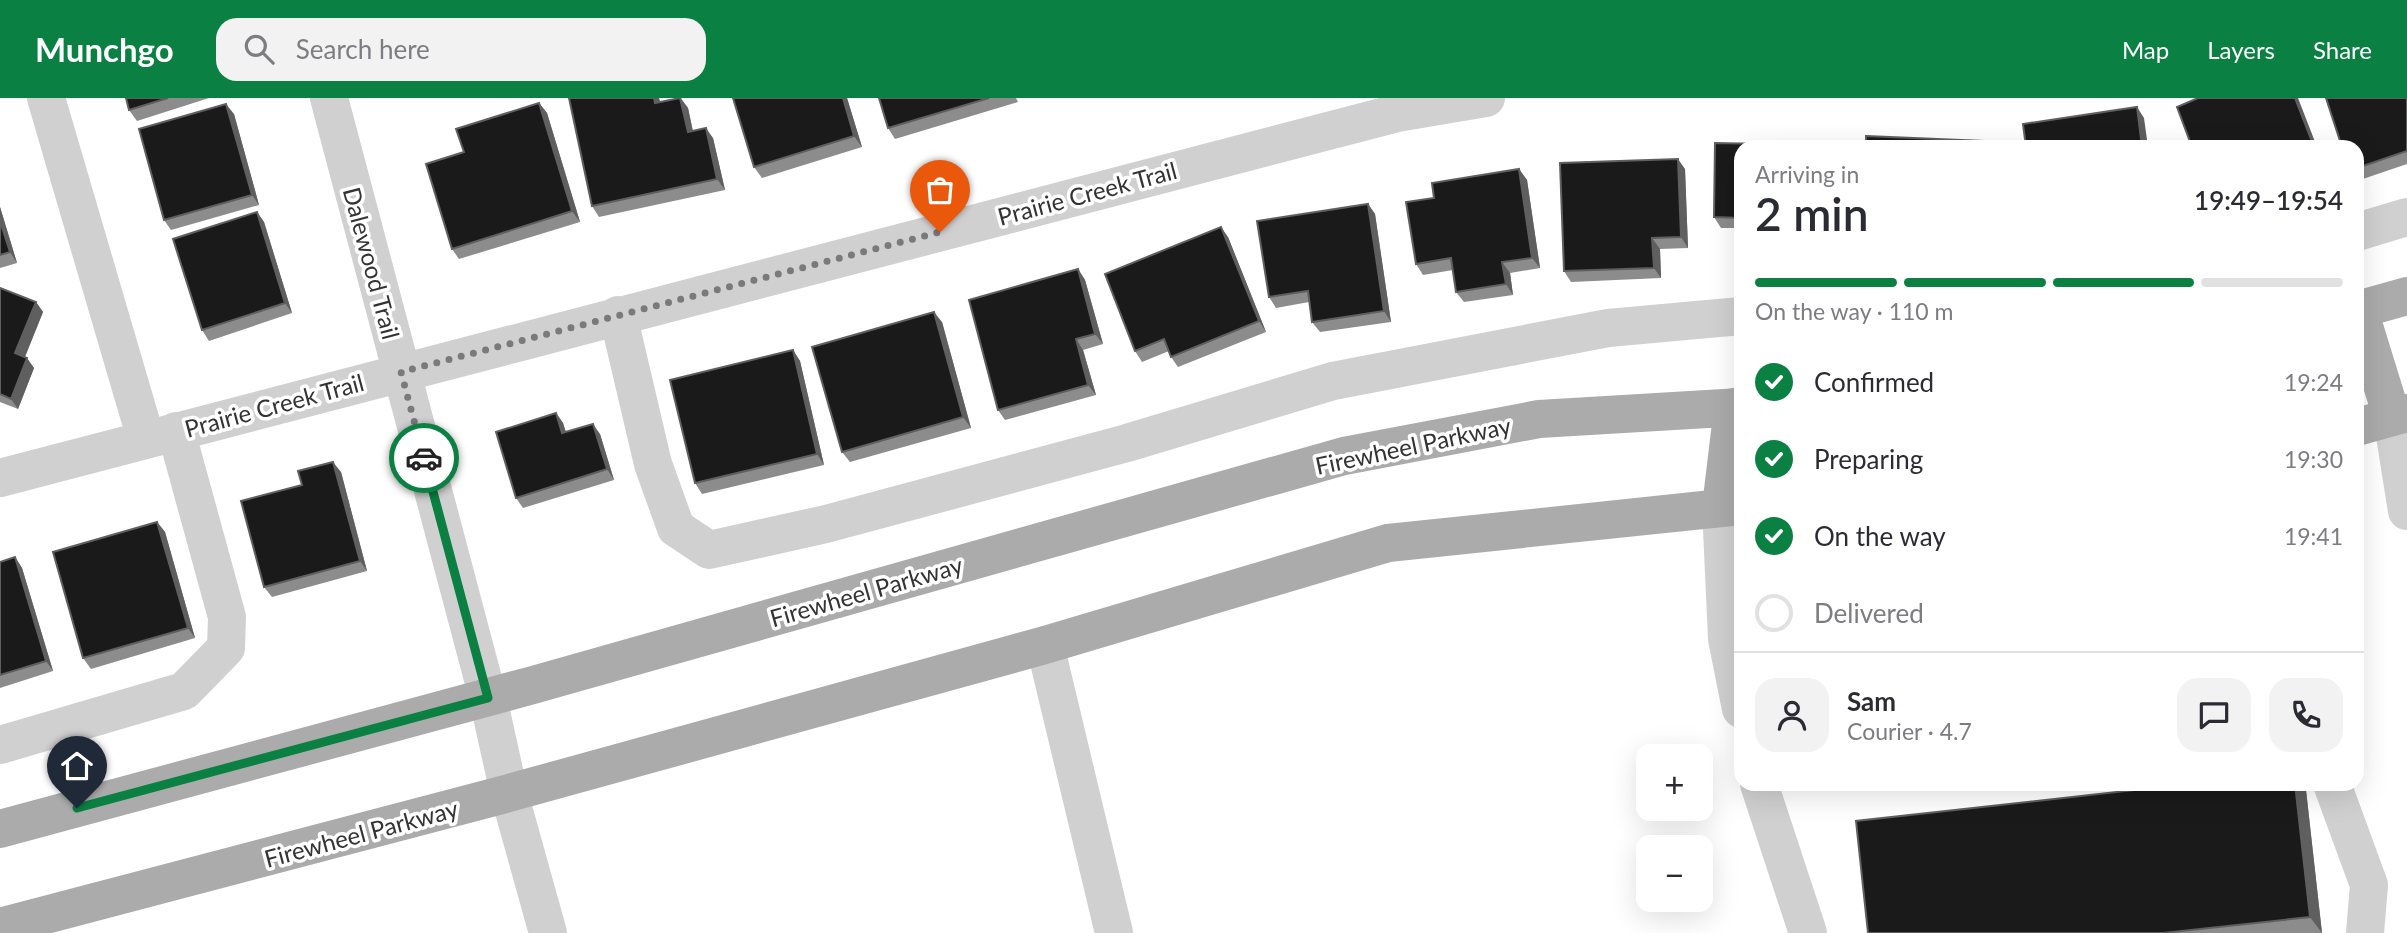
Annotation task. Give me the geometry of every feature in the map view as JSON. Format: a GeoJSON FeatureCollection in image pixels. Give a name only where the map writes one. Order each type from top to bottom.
{"type":"FeatureCollection","features":[{"type":"Feature","properties":{"kind":"main road"},"geometry":{"type":"LineString","coordinates":[[2364,308],[2407,296]]}},
{"type":"Feature","properties":{"kind":"main road"},"geometry":{"type":"LineString","coordinates":[[2364,334],[2385,419]]}},
{"type":"Feature","properties":{"kind":"main road","name":"Firewheel Parkway"},"geometry":{"type":"LineString","coordinates":[[0,829],[488,698],[1344,456],[1539,419],[1734,407]]}},
{"type":"Feature","properties":{"kind":"main road"},"geometry":{"type":"LineString","coordinates":[[1731,506],[1734,456]]}},
{"type":"Feature","properties":{"kind":"main road","name":"Firewheel Parkway"},"geometry":{"type":"LineString","coordinates":[[0,927],[509,793],[1045,645],[1388,543],[1731,506]]}},
{"type":"Feature","properties":{"kind":"street"},"geometry":{"type":"LineString","coordinates":[[0,745],[184,691],[226,648],[227,617],[161,435],[46,98]]}},
{"type":"Feature","properties":{"kind":"street","name":"Dalewood Trail"},"geometry":{"type":"LineString","coordinates":[[329,98],[488,698],[509,793],[548,933]]}},
{"type":"Feature","properties":{"kind":"street","name":"Prairie Creek Trail"},"geometry":{"type":"LineString","coordinates":[[0,478],[1397,113],[1486,98]]}},
{"type":"Feature","properties":{"kind":"street"},"geometry":{"type":"LineString","coordinates":[[2364,230],[2407,217]]}},
{"type":"Feature","properties":{"kind":"street"},"geometry":{"type":"LineString","coordinates":[[618,315],[653,464],[676,528],[709,550],[826,524],[1127,443],[1332,381],[1608,328],[1734,317]]}},
{"type":"Feature","properties":{"kind":"street"},"geometry":{"type":"LineString","coordinates":[[2385,419],[2407,511]]}},
{"type":"Feature","properties":{"kind":"street"},"geometry":{"type":"LineString","coordinates":[[1731,506],[1734,638]]}},
{"type":"Feature","properties":{"kind":"street"},"geometry":{"type":"LineString","coordinates":[[1045,645],[1114,933]]}},
{"type":"Feature","properties":{"kind":"street"},"geometry":{"type":"LineString","coordinates":[[1761,791],[1808,933]]}},
{"type":"Feature","properties":{"kind":"street"},"geometry":{"type":"LineString","coordinates":[[2334,791],[2368,885],[2365,933]]}},
{"type":"Feature","properties":{"kind":"building"},"geometry":{"type":"Polygon","coordinates":[[[126,98],[168,98],[129,110],[126,98]]]}},
{"type":"Feature","properties":{"kind":"building"},"geometry":{"type":"Polygon","coordinates":[[[569,98],[654,98],[655,103],[680,98],[688,132],[706,128],[717,179],[592,206],[569,98]]]}},
{"type":"Feature","properties":{"kind":"building"},"geometry":{"type":"Polygon","coordinates":[[[733,98],[843,98],[854,136],[754,167],[733,98]]]}},
{"type":"Feature","properties":{"kind":"building"},"geometry":{"type":"Polygon","coordinates":[[[879,98],[989,98],[888,128],[879,98]]]}},
{"type":"Feature","properties":{"kind":"building"},"geometry":{"type":"Polygon","coordinates":[[[2198,98],[2295,98],[2311,140],[2189,140],[2177,107],[2198,98]]]}},
{"type":"Feature","properties":{"kind":"building"},"geometry":{"type":"Polygon","coordinates":[[[2326,98],[2407,98],[2407,151],[2364,166],[2364,140],[2340,140],[2326,98]]]}},
{"type":"Feature","properties":{"kind":"building"},"geometry":{"type":"Polygon","coordinates":[[[539,103],[572,211],[452,249],[426,164],[464,152],[456,129],[539,103]]]}},
{"type":"Feature","properties":{"kind":"building"},"geometry":{"type":"Polygon","coordinates":[[[226,104],[252,195],[164,220],[139,129],[226,104]]]}},
{"type":"Feature","properties":{"kind":"building"},"geometry":{"type":"Polygon","coordinates":[[[2137,107],[2141,140],[2025,140],[2023,124],[2137,107]]]}},
{"type":"Feature","properties":{"kind":"building"},"geometry":{"type":"Polygon","coordinates":[[[1866,136],[1960,140],[1866,140],[1866,136]]]}},
{"type":"Feature","properties":{"kind":"building"},"geometry":{"type":"Polygon","coordinates":[[[1715,143],[1734,143],[1734,218],[1714,217],[1715,143]]]}},
{"type":"Feature","properties":{"kind":"building"},"geometry":{"type":"Polygon","coordinates":[[[1678,159],[1681,237],[1652,238],[1654,268],[1564,271],[1560,163],[1678,159]]]}},
{"type":"Feature","properties":{"kind":"building"},"geometry":{"type":"Polygon","coordinates":[[[1519,169],[1532,258],[1502,262],[1506,284],[1456,292],[1451,258],[1416,264],[1406,202],[1434,198],[1432,183],[1519,169]]]}},
{"type":"Feature","properties":{"kind":"building"},"geometry":{"type":"Polygon","coordinates":[[[1368,204],[1384,311],[1312,322],[1308,291],[1269,297],[1257,221],[1368,204]]]}},
{"type":"Feature","properties":{"kind":"building"},"geometry":{"type":"Polygon","coordinates":[[[257,212],[285,303],[202,330],[173,239],[257,212]]]}},
{"type":"Feature","properties":{"kind":"building"},"geometry":{"type":"Polygon","coordinates":[[[0,221],[10,252],[0,255],[0,221]]]}},
{"type":"Feature","properties":{"kind":"building"},"geometry":{"type":"Polygon","coordinates":[[[1221,227],[1259,321],[1171,357],[1164,339],[1135,351],[1105,274],[1221,227]]]}},
{"type":"Feature","properties":{"kind":"building"},"geometry":{"type":"Polygon","coordinates":[[[1078,269],[1095,334],[1076,339],[1088,385],[998,410],[969,300],[1078,269]]]}},
{"type":"Feature","properties":{"kind":"building"},"geometry":{"type":"Polygon","coordinates":[[[0,288],[36,302],[15,353],[27,358],[11,399],[0,394],[0,288]]]}},
{"type":"Feature","properties":{"kind":"building"},"geometry":{"type":"Polygon","coordinates":[[[934,312],[963,417],[842,452],[812,347],[934,312]]]}},
{"type":"Feature","properties":{"kind":"building"},"geometry":{"type":"Polygon","coordinates":[[[793,350],[817,454],[695,483],[670,380],[793,350]]]}},
{"type":"Feature","properties":{"kind":"building"},"geometry":{"type":"Polygon","coordinates":[[[556,413],[562,433],[593,424],[607,469],[516,498],[496,432],[556,413]]]}},
{"type":"Feature","properties":{"kind":"building"},"geometry":{"type":"Polygon","coordinates":[[[333,462],[360,561],[264,587],[241,501],[302,485],[298,471],[333,462]]]}},
{"type":"Feature","properties":{"kind":"building"},"geometry":{"type":"Polygon","coordinates":[[[157,522],[188,628],[83,658],[53,552],[157,522]]]}},
{"type":"Feature","properties":{"kind":"building"},"geometry":{"type":"Polygon","coordinates":[[[15,557],[46,661],[0,675],[0,562],[15,557]]]}},
{"type":"Feature","properties":{"kind":"building"},"geometry":{"type":"Polygon","coordinates":[[[2125,791],[2296,791],[2310,917],[2163,933],[1868,933],[1856,821],[2125,791]]]}},
{"type":"Feature","properties":{"kind":"way so far"},"geometry":{"type":"LineString","coordinates":[[424,458],[401,372],[940,232]]}},
{"type":"Feature","properties":{"kind":"route"},"geometry":{"type":"LineString","coordinates":[[77,808],[488,698],[424,458]]}}]}
